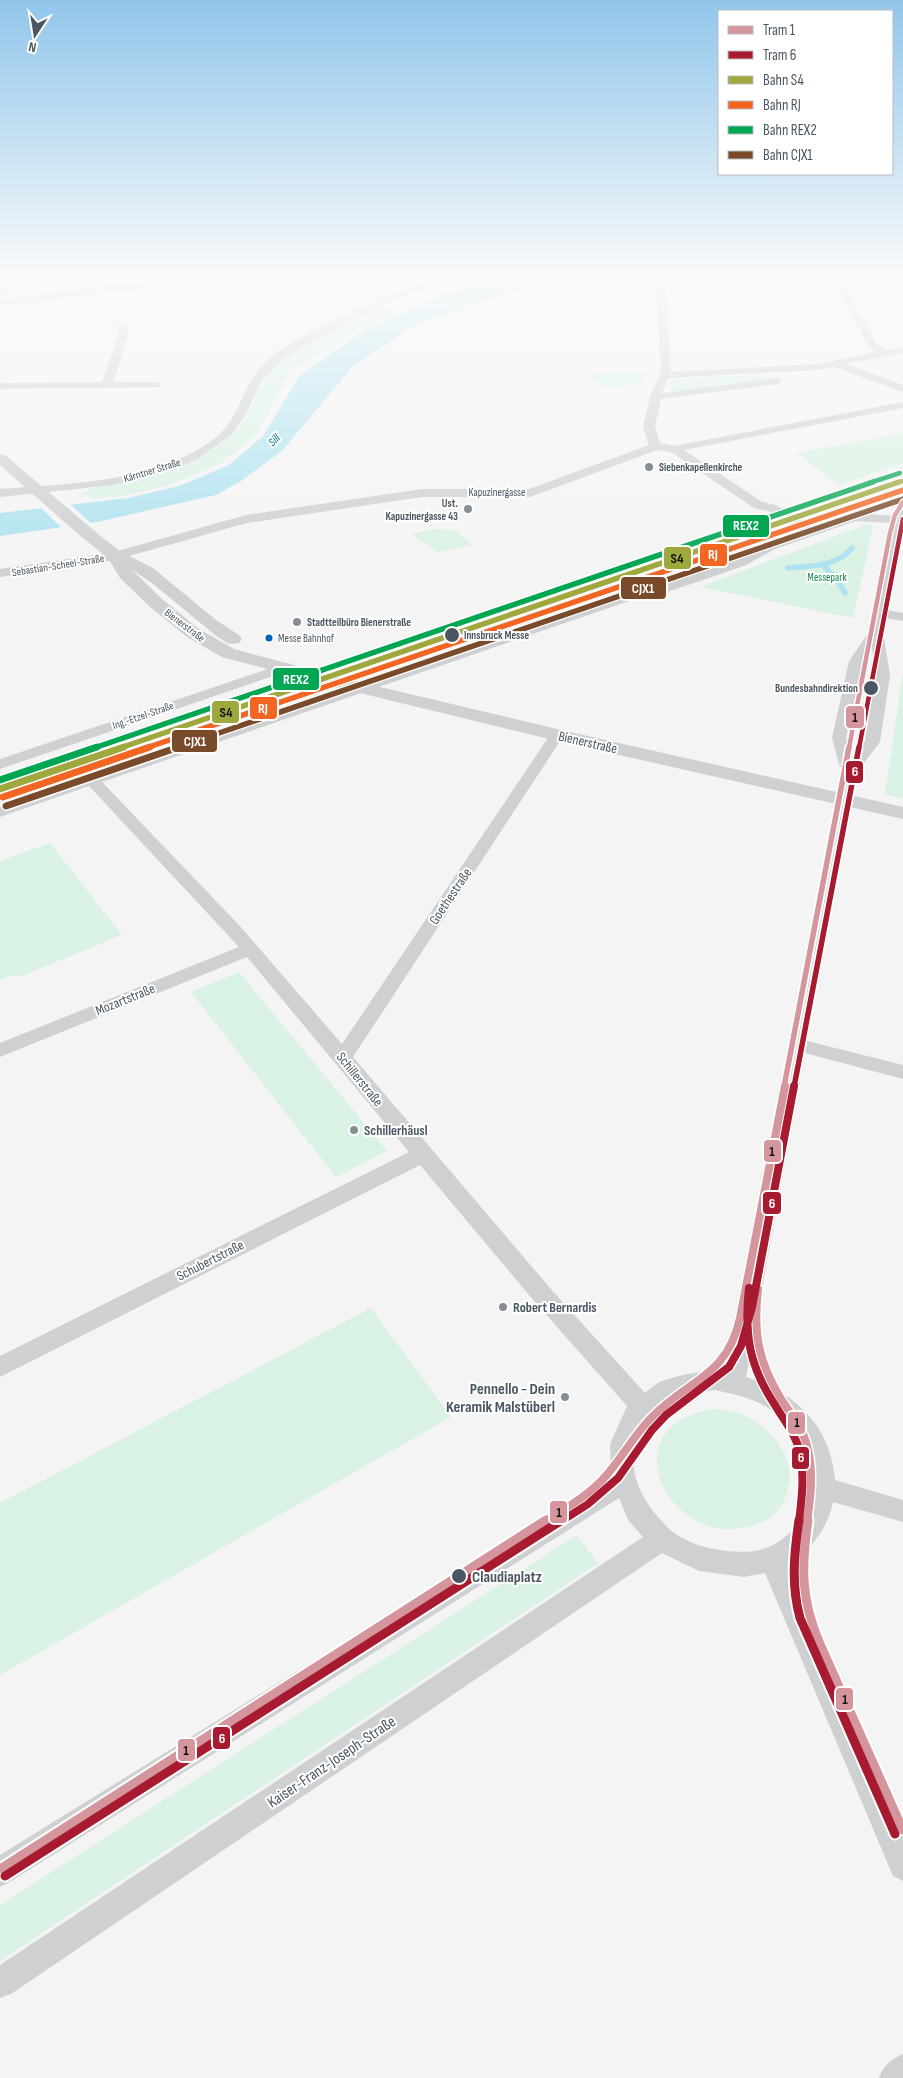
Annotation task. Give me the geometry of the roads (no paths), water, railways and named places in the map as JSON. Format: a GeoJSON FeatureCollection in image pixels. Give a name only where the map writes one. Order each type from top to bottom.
{"type":"FeatureCollection","features":[{"type":"Feature","properties":{"kind":"street"},"geometry":{"type":"LineString","coordinates":[[107,384],[111,373]]}},
{"type":"Feature","properties":{"kind":"street","name":"Kärntner Straße"},"geometry":{"type":"LineString","coordinates":[[0,493],[44,496],[158,470],[201,452],[218,442],[235,424],[244,409],[254,384],[262,373]]}},
{"type":"Feature","properties":{"kind":"street"},"geometry":{"type":"LineString","coordinates":[[656,446],[652,440],[649,428],[658,385],[665,375],[704,373]]}},
{"type":"Feature","properties":{"kind":"street"},"geometry":{"type":"LineString","coordinates":[[655,397],[774,382],[800,373]]}},
{"type":"Feature","properties":{"kind":"street"},"geometry":{"type":"LineString","coordinates":[[861,373],[903,388]]}},
{"type":"Feature","properties":{"kind":"street"},"geometry":{"type":"LineString","coordinates":[[0,386],[156,385]]}},
{"type":"Feature","properties":{"kind":"street","name":"Kapuzinergasse"},"geometry":{"type":"LineString","coordinates":[[115,556],[246,519],[422,493],[530,493],[656,446],[674,449],[903,405]]}},
{"type":"Feature","properties":{"kind":"street"},"geometry":{"type":"LineString","coordinates":[[674,449],[758,505],[772,508],[812,532]]}},
{"type":"Feature","properties":{"kind":"street","name":"Bienerstraße"},"geometry":{"type":"LineString","coordinates":[[0,458],[80,529],[115,556],[126,575],[193,633],[228,653],[281,665],[361,688],[556,735],[903,813]]}},
{"type":"Feature","properties":{"kind":"street"},"geometry":{"type":"LineString","coordinates":[[0,812],[632,595],[656,591],[707,577],[743,564],[771,546],[854,518],[900,515],[876,632],[884,675],[872,742],[849,771]]}},
{"type":"Feature","properties":{"kind":"street","name":"Sebastian-Scheel-Straße"},"geometry":{"type":"LineString","coordinates":[[0,574],[115,556]]}},
{"type":"Feature","properties":{"kind":"street"},"geometry":{"type":"LineString","coordinates":[[880,612],[903,617]]}},
{"type":"Feature","properties":{"kind":"street"},"geometry":{"type":"LineString","coordinates":[[733,1383],[849,771],[839,738],[856,661],[876,632]]}},
{"type":"Feature","properties":{"kind":"street","name":"Ing.-Etzel-Straße"},"geometry":{"type":"LineString","coordinates":[[0,764],[281,665]]}},
{"type":"Feature","properties":{"kind":"street","name":"Goethestraße"},"geometry":{"type":"LineString","coordinates":[[343,1058],[556,735]]}},
{"type":"Feature","properties":{"kind":"street","name":"Schillerstraße"},"geometry":{"type":"LineString","coordinates":[[92,780],[250,949],[343,1058],[421,1154],[642,1406]]}},
{"type":"Feature","properties":{"kind":"street","name":"Mozartstraße"},"geometry":{"type":"LineString","coordinates":[[0,1050],[250,949]]}},
{"type":"Feature","properties":{"kind":"street"},"geometry":{"type":"LineString","coordinates":[[798,1045],[903,1072]]}},
{"type":"Feature","properties":{"kind":"street","name":"Schubertstraße"},"geometry":{"type":"LineString","coordinates":[[0,1367],[421,1154]]}},
{"type":"Feature","properties":{"kind":"street"},"geometry":{"type":"LineString","coordinates":[[714,1380],[733,1383],[758,1391],[780,1404],[799,1421],[814,1442],[822,1465],[825,1488],[820,1511],[811,1528],[793,1547],[772,1559],[744,1565],[715,1564],[687,1555],[661,1540],[636,1514],[622,1483],[620,1459],[622,1440],[630,1422],[642,1406],[657,1394],[675,1386],[695,1381],[714,1380]]}},
{"type":"Feature","properties":{"kind":"street"},"geometry":{"type":"LineString","coordinates":[[0,1872],[622,1483]]}},
{"type":"Feature","properties":{"kind":"street"},"geometry":{"type":"LineString","coordinates":[[825,1488],[903,1511]]}},
{"type":"Feature","properties":{"kind":"street","name":"Kaiser-Franz-Joseph-Straße"},"geometry":{"type":"LineString","coordinates":[[0,1983],[661,1540]]}},
{"type":"Feature","properties":{"kind":"street"},"geometry":{"type":"LineString","coordinates":[[772,1559],[903,1866]]}},
{"type":"Feature","properties":{"kind":"street"},"geometry":{"type":"LineString","coordinates":[[895,2078],[903,2070]]}},
{"type":"Feature","properties":{"kind":"water","name":"Sill"},"geometry":{"type":"Polygon","coordinates":[[[303,373],[347,373],[283,450],[241,481],[216,495],[97,522],[0,536],[0,513],[128,498],[179,486],[229,465],[263,436],[303,373]]]}},
{"type":"Feature","properties":{"kind":"waterway"},"geometry":{"type":"LineString","coordinates":[[822,564],[838,559],[852,548]]}},
{"type":"Feature","properties":{"kind":"waterway"},"geometry":{"type":"LineString","coordinates":[[788,568],[822,564]]}},
{"type":"Feature","properties":{"kind":"waterway"},"geometry":{"type":"LineString","coordinates":[[822,564],[838,581],[845,593]]}},
{"type":"Feature","properties":{"kind":"tram line","name":"1"},"geometry":{"type":"LineString","coordinates":[[0,1869],[583,1497],[606,1476],[641,1430],[661,1408],[704,1378],[726,1355],[735,1338],[740,1318],[890,533],[895,515],[903,502]]}},
{"type":"Feature","properties":{"kind":"tram line","name":"6"},"geometry":{"type":"LineString","coordinates":[[5,1876],[588,1504],[618,1478],[652,1430],[666,1415],[729,1367],[741,1346],[752,1307],[903,519]]}},
{"type":"Feature","properties":{"kind":"tram line","name":"6"},"geometry":{"type":"LineString","coordinates":[[749,1288],[746,1321],[749,1350],[766,1391],[795,1438],[802,1467],[803,1486],[793,1577],[797,1607],[808,1639],[895,1834]]}},
{"type":"Feature","properties":{"kind":"tram line","name":"1"},"geometry":{"type":"LineString","coordinates":[[758,1289],[755,1320],[758,1347],[767,1373],[803,1434],[810,1464],[810,1501],[803,1556],[806,1603],[820,1644],[903,1830]]}},
{"type":"Feature","properties":{"kind":"rail line","name":"REX2"},"geometry":{"type":"LineString","coordinates":[[0,780],[900,473]]}},
{"type":"Feature","properties":{"kind":"rail line","name":"S4"},"geometry":{"type":"LineString","coordinates":[[0,789],[903,481]]}},
{"type":"Feature","properties":{"kind":"rail line","name":"RJ"},"geometry":{"type":"LineString","coordinates":[[3,797],[903,490]]}},
{"type":"Feature","properties":{"kind":"rail line","name":"CJX1"},"geometry":{"type":"LineString","coordinates":[[6,806],[903,499]]}},
{"type":"Feature","properties":{"kind":"place","name":"Siebenkapellenkirche"},"geometry":{"type":"Point","coordinates":[649,467]}},
{"type":"Feature","properties":{"kind":"place","name":"Ust. Kapuzinergasse 43"},"geometry":{"type":"Point","coordinates":[468,509]}},
{"type":"Feature","properties":{"kind":"place","name":"Stadtteilbüro Bienerstraße"},"geometry":{"type":"Point","coordinates":[297,622]}},
{"type":"Feature","properties":{"kind":"place","name":"Innsbruck Messe"},"geometry":{"type":"Point","coordinates":[452,635]}},
{"type":"Feature","properties":{"kind":"place","name":"Messe Bahnhof"},"geometry":{"type":"Point","coordinates":[269,638]}},
{"type":"Feature","properties":{"kind":"place","name":"Bundesbahndirektion"},"geometry":{"type":"Point","coordinates":[871,688]}},
{"type":"Feature","properties":{"kind":"place","name":"Schillerhäusl"},"geometry":{"type":"Point","coordinates":[354,1130]}},
{"type":"Feature","properties":{"kind":"place","name":"Robert Bernardis"},"geometry":{"type":"Point","coordinates":[503,1307]}},
{"type":"Feature","properties":{"kind":"place","name":"Pennello - Dein Keramik Malstüberl"},"geometry":{"type":"Point","coordinates":[565,1397]}},
{"type":"Feature","properties":{"kind":"place","name":"Claudiaplatz"},"geometry":{"type":"Point","coordinates":[459,1576]}},
{"type":"Feature","properties":{"kind":"park label","name":"Messepark"},"geometry":{"type":"Point","coordinates":[827,577]}}]}
